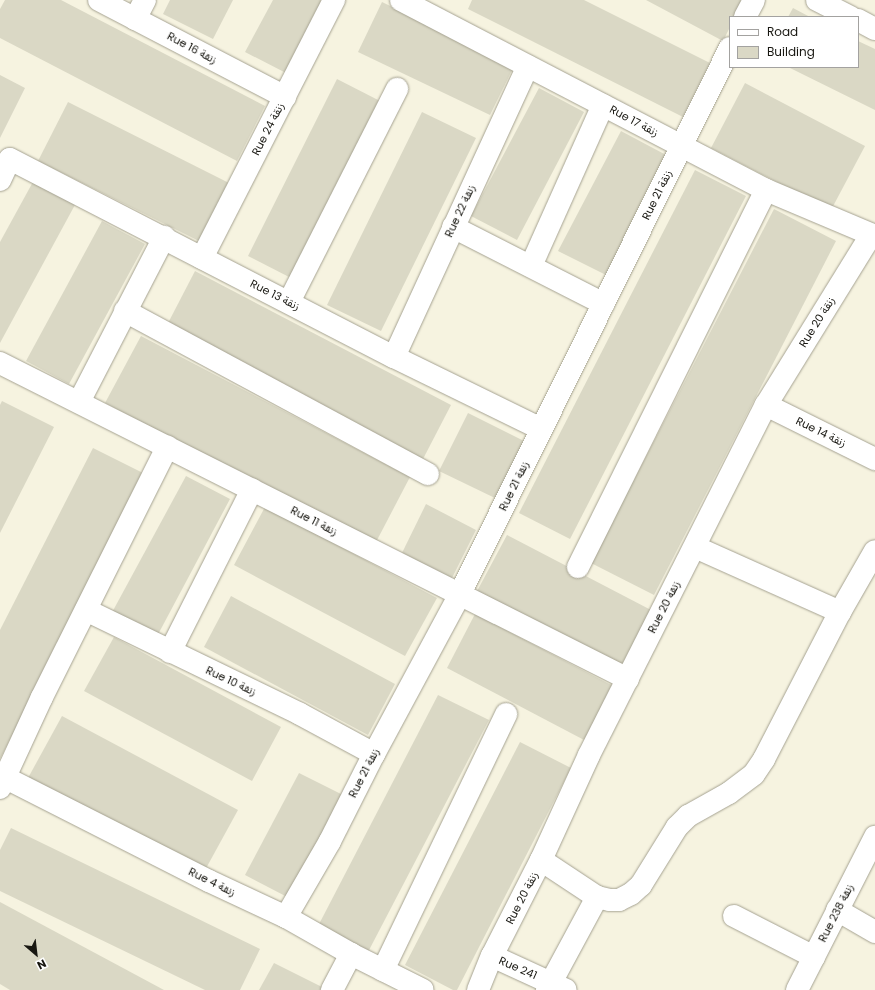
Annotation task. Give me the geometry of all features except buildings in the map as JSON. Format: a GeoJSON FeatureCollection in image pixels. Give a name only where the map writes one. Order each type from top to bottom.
{"type":"FeatureCollection","features":[{"type":"Feature","properties":{"kind":"street","name":"Rue 16 زنقة"},"geometry":{"type":"LineString","coordinates":[[99,0],[140,9],[285,97]]}},
{"type":"Feature","properties":{"kind":"street","name":"Rue 24 زنقة"},"geometry":{"type":"LineString","coordinates":[[202,258],[334,0]]}},
{"type":"Feature","properties":{"kind":"street","name":"Rue 17 زنقة"},"geometry":{"type":"LineString","coordinates":[[401,0],[766,190],[873,236]]}},
{"type":"Feature","properties":{"kind":"street"},"geometry":{"type":"LineString","coordinates":[[746,16],[754,0]]}},
{"type":"Feature","properties":{"kind":"street"},"geometry":{"type":"LineString","coordinates":[[817,0],[849,16]]}},
{"type":"Feature","properties":{"kind":"street"},"geometry":{"type":"LineString","coordinates":[[859,21],[875,29]]}},
{"type":"Feature","properties":{"kind":"street","name":"Rue 21 زنقة"},"geometry":{"type":"LineString","coordinates":[[286,917],[330,841],[374,754],[460,594],[729,50]]}},
{"type":"Feature","properties":{"kind":"street","name":"Rue 22 زنقة"},"geometry":{"type":"LineString","coordinates":[[394,356],[528,66]]}},
{"type":"Feature","properties":{"kind":"street"},"geometry":{"type":"LineString","coordinates":[[289,302],[397,89]]}},
{"type":"Feature","properties":{"kind":"street"},"geometry":{"type":"LineString","coordinates":[[531,266],[604,105]]}},
{"type":"Feature","properties":{"kind":"street","name":"Rue 13 زنقة"},"geometry":{"type":"LineString","coordinates":[[0,180],[10,159],[94,204],[164,237],[394,356],[541,429]]}},
{"type":"Feature","properties":{"kind":"street"},"geometry":{"type":"LineString","coordinates":[[578,567],[766,190]]}},
{"type":"Feature","properties":{"kind":"street"},"geometry":{"type":"LineString","coordinates":[[453,226],[604,304]]}},
{"type":"Feature","properties":{"kind":"street","name":"Rue 20 زنقة"},"geometry":{"type":"LineString","coordinates":[[478,990],[492,956],[541,860],[589,755],[766,405],[873,236]]}},
{"type":"Feature","properties":{"kind":"street"},"geometry":{"type":"LineString","coordinates":[[79,402],[164,237]]}},
{"type":"Feature","properties":{"kind":"street"},"geometry":{"type":"LineString","coordinates":[[125,311],[428,474]]}},
{"type":"Feature","properties":{"kind":"street","name":"Rue 11 زنقة"},"geometry":{"type":"LineString","coordinates":[[3,372],[79,402],[628,679]]}},
{"type":"Feature","properties":{"kind":"street","name":"Rue 14 زنقة"},"geometry":{"type":"LineString","coordinates":[[766,405],[875,458]]}},
{"type":"Feature","properties":{"kind":"street"},"geometry":{"type":"LineString","coordinates":[[2,780],[167,447]]}},
{"type":"Feature","properties":{"kind":"street"},"geometry":{"type":"LineString","coordinates":[[170,652],[252,490]]}},
{"type":"Feature","properties":{"kind":"street"},"geometry":{"type":"LineString","coordinates":[[695,547],[840,612]]}},
{"type":"Feature","properties":{"kind":"street"},"geometry":{"type":"LineString","coordinates":[[541,860],[597,897],[610,900],[619,900],[631,894],[641,884],[677,827],[688,816],[729,793],[754,774],[764,759],[840,612],[875,551]]}},
{"type":"Feature","properties":{"kind":"street","name":"Rue 10 زنقة"},"geometry":{"type":"LineString","coordinates":[[86,610],[300,714],[374,754]]}},
{"type":"Feature","properties":{"kind":"street"},"geometry":{"type":"LineString","coordinates":[[383,970],[506,714]]}},
{"type":"Feature","properties":{"kind":"street","name":"Rue 4 زنقة"},"geometry":{"type":"LineString","coordinates":[[2,780],[286,917],[351,954],[423,990]]}},
{"type":"Feature","properties":{"kind":"street","name":"Rue 238 زنقة"},"geometry":{"type":"LineString","coordinates":[[797,990],[875,837]]}},
{"type":"Feature","properties":{"kind":"street"},"geometry":{"type":"LineString","coordinates":[[555,987],[597,897]]}},
{"type":"Feature","properties":{"kind":"street"},"geometry":{"type":"LineString","coordinates":[[837,910],[875,932]]}},
{"type":"Feature","properties":{"kind":"street"},"geometry":{"type":"LineString","coordinates":[[734,916],[814,957]]}},
{"type":"Feature","properties":{"kind":"street"},"geometry":{"type":"LineString","coordinates":[[332,990],[351,954]]}},
{"type":"Feature","properties":{"kind":"street","name":"Rue 241"},"geometry":{"type":"LineString","coordinates":[[492,956],[555,987]]}}]}
